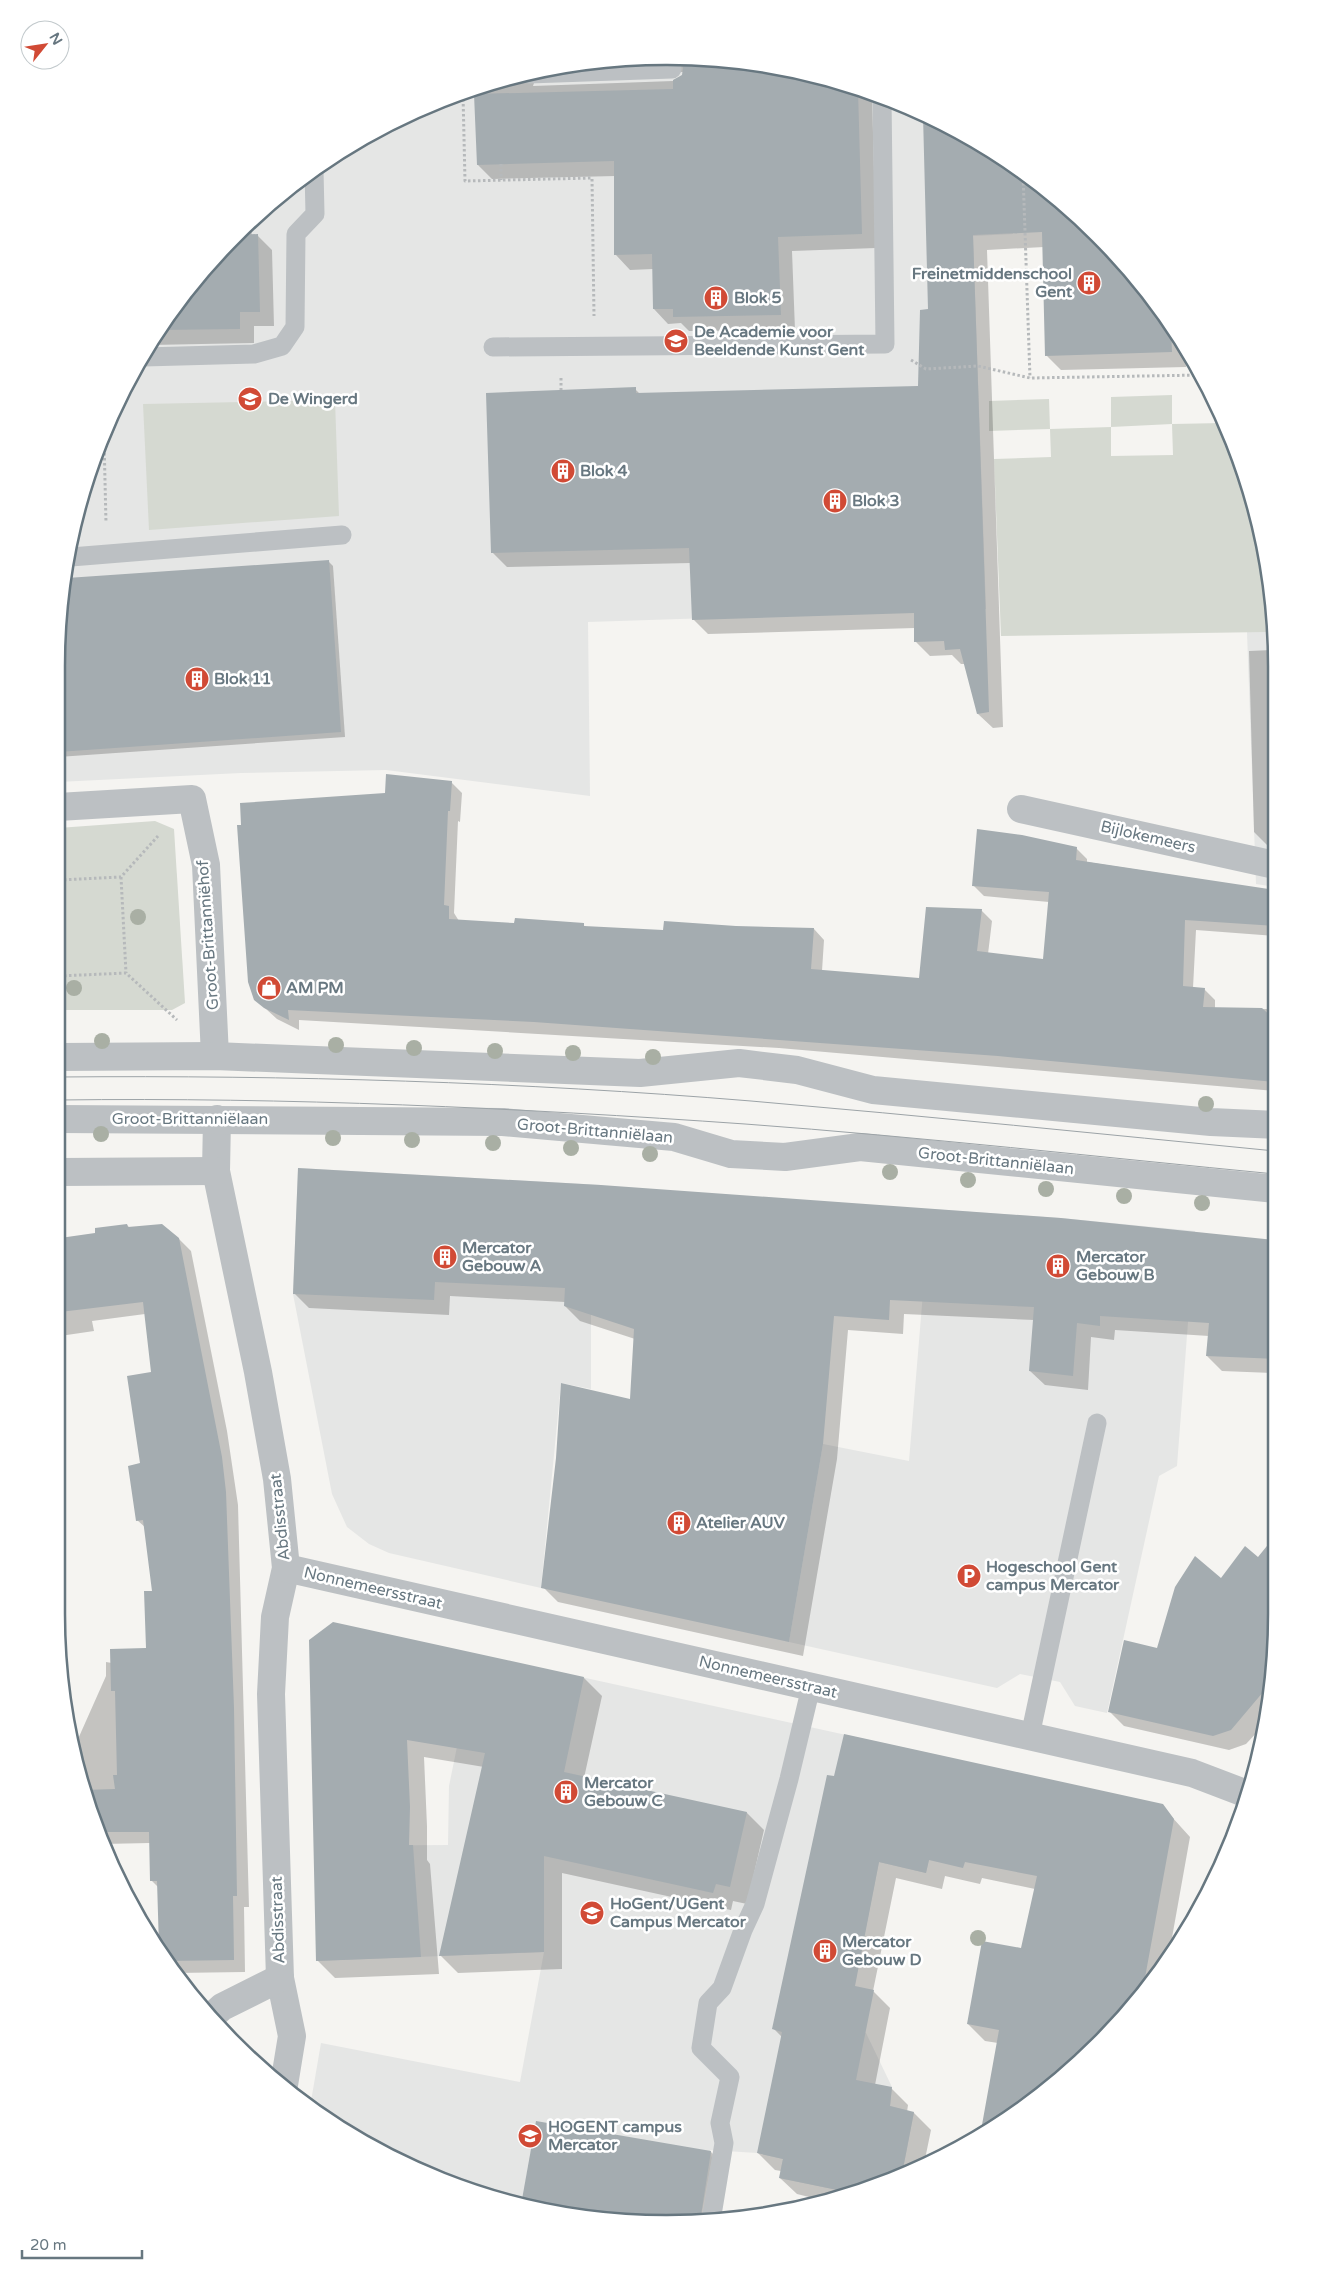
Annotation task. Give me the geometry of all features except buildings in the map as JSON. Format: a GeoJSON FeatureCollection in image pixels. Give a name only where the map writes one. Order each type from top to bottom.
{"type":"FeatureCollection","features":[{"type":"Feature","properties":{"kind":"street"},"geometry":{"type":"LineString","coordinates":[[65,807],[192,799]]}},
{"type":"Feature","properties":{"kind":"street","name":"Groot-Brittanniëhof"},"geometry":{"type":"LineString","coordinates":[[192,799],[206,865],[215,1056]]}},
{"type":"Feature","properties":{"kind":"street","name":"Bijlokemeers"},"geometry":{"type":"LineString","coordinates":[[1021,809],[1268,863]]}},
{"type":"Feature","properties":{"kind":"street"},"geometry":{"type":"LineString","coordinates":[[65,1057],[215,1056],[640,1073],[739,1063],[797,1070],[873,1090],[1211,1122],[1268,1125]]}},
{"type":"Feature","properties":{"kind":"street","name":"Groot-Brittanniëlaan"},"geometry":{"type":"LineString","coordinates":[[65,1119],[503,1122],[674,1137],[731,1154],[786,1157],[860,1148],[1268,1189]]}},
{"type":"Feature","properties":{"kind":"street","name":"Abdisstraat"},"geometry":{"type":"LineString","coordinates":[[217,1119],[216,1171],[258,1372],[273,1459],[286,1568],[276,1617],[271,1694],[280,1978],[292,2036],[285,2079]]}},
{"type":"Feature","properties":{"kind":"street"},"geometry":{"type":"LineString","coordinates":[[65,1172],[216,1171]]}},
{"type":"Feature","properties":{"kind":"street","name":"Nonnemeersstraat"},"geometry":{"type":"LineString","coordinates":[[286,1568],[1192,1773],[1241,1792]]}},
{"type":"Feature","properties":{"kind":"street","name":"Abdisstraat"},"geometry":{"type":"LineString","coordinates":[[216,2012],[222,2007],[280,1978]]}},
{"type":"Feature","properties":{"kind":"lane"},"geometry":{"type":"LineString","coordinates":[[575,72],[672,69]]}},
{"type":"Feature","properties":{"kind":"lane"},"geometry":{"type":"LineString","coordinates":[[493,347],[885,344],[882,105]]}},
{"type":"Feature","properties":{"kind":"lane"},"geometry":{"type":"LineString","coordinates":[[151,357],[254,354],[282,346],[295,327],[296,234],[315,214],[314,179]]}},
{"type":"Feature","properties":{"kind":"lane"},"geometry":{"type":"LineString","coordinates":[[76,556],[342,535]]}},
{"type":"Feature","properties":{"kind":"lane"},"geometry":{"type":"LineString","coordinates":[[1030,1736],[1097,1423]]}},
{"type":"Feature","properties":{"kind":"lane"},"geometry":{"type":"LineString","coordinates":[[712,2213],[724,2143],[720,2123],[730,2078],[701,2048],[708,2003],[722,1988],[743,1930],[755,1904],[792,1770],[811,1687]]}},
{"type":"Feature","properties":{"kind":"path"},"geometry":{"type":"LineString","coordinates":[[462,101],[465,181],[592,178],[595,346]]}},
{"type":"Feature","properties":{"kind":"path"},"geometry":{"type":"LineString","coordinates":[[501,164],[501,180]]}},
{"type":"Feature","properties":{"kind":"path"},"geometry":{"type":"LineString","coordinates":[[1023,182],[1030,378]]}},
{"type":"Feature","properties":{"kind":"path"},"geometry":{"type":"LineString","coordinates":[[885,344],[926,369],[978,366],[1030,378],[1192,375]]}},
{"type":"Feature","properties":{"kind":"path"},"geometry":{"type":"LineString","coordinates":[[104,454],[106,554]]}},
{"type":"Feature","properties":{"kind":"path"},"geometry":{"type":"LineString","coordinates":[[65,880],[121,877],[192,799]]}},
{"type":"Feature","properties":{"kind":"path"},"geometry":{"type":"LineString","coordinates":[[121,877],[126,973],[215,1056]]}},
{"type":"Feature","properties":{"kind":"path"},"geometry":{"type":"LineString","coordinates":[[65,976],[126,973]]}},
{"type":"Feature","properties":{"kind":"shaded area","name":"De Academie voor Beeldende Kunst Gent"},"geometry":{"type":"Polygon","coordinates":[[[666,65],[706,66],[745,70],[822,85],[897,111],[933,127],[1010,172],[1013,234],[973,236],[986,609],[588,622],[590,796],[386,770],[241,773],[65,782],[66,627],[70,588],[85,511],[111,436],[127,400],[166,332],[189,300],[241,241],[300,189],[332,166],[400,127],[473,97],[511,85],[588,70],[666,65]]]}},
{"type":"Feature","properties":{"kind":"shaded area"},"geometry":{"type":"Polygon","coordinates":[[[1172,395],[1172,424],[1111,427],[1111,397],[1172,395]]]}},
{"type":"Feature","properties":{"kind":"shaded area"},"geometry":{"type":"Polygon","coordinates":[[[1049,399],[1050,429],[989,431],[989,401],[1049,399]]]}},
{"type":"Feature","properties":{"kind":"shaded area"},"geometry":{"type":"Polygon","coordinates":[[[335,400],[339,516],[149,530],[143,404],[335,400]]]}},
{"type":"Feature","properties":{"kind":"shaded area"},"geometry":{"type":"Polygon","coordinates":[[[1216,423],[1236,473],[1248,511],[1263,588],[1266,632],[1001,636],[994,459],[1051,457],[1050,429],[1111,427],[1111,456],[1173,455],[1172,424],[1216,423]]]}},
{"type":"Feature","properties":{"kind":"shaded area"},"geometry":{"type":"Polygon","coordinates":[[[1242,492],[1256,549],[1267,627],[1268,886],[1256,884],[1242,492]]]}},
{"type":"Feature","properties":{"kind":"shaded area"},"geometry":{"type":"Polygon","coordinates":[[[155,821],[174,829],[185,1003],[172,1010],[65,1010],[65,827],[155,821]]]}},
{"type":"Feature","properties":{"kind":"shaded area"},"geometry":{"type":"Polygon","coordinates":[[[298,1168],[601,1185],[591,1315],[591,1389],[561,1383],[541,1588],[389,1553],[369,1544],[347,1527],[332,1494],[293,1294],[298,1168]]]}},
{"type":"Feature","properties":{"kind":"shaded area"},"geometry":{"type":"Polygon","coordinates":[[[930,1209],[1061,1218],[1195,1231],[1177,1466],[1159,1476],[1107,1713],[1075,1706],[1060,1682],[1020,1674],[997,1688],[789,1642],[823,1444],[909,1461],[930,1209]]]}},
{"type":"Feature","properties":{"kind":"shaded area","name":"HoGent/UGent Campus Mercator"},"geometry":{"type":"Polygon","coordinates":[[[476,1654],[951,1758],[926,1873],[879,1862],[846,2028],[866,2033],[892,2087],[890,2106],[914,2112],[904,2166],[838,2190],[779,2178],[783,2159],[757,2153],[710,2150],[712,2158],[701,2214],[627,2214],[588,2210],[511,2195],[436,2169],[400,2153],[366,2134],[311,2099],[321,2043],[520,2082],[544,1952],[316,1961],[315,1846],[448,1845],[449,1786],[476,1654]]]}},
{"type":"Feature","properties":{"kind":"tram line"},"geometry":{"type":"LineString","coordinates":[[65,1077],[232,1077],[405,1081],[665,1094],[1268,1150]]}},
{"type":"Feature","properties":{"kind":"tram line"},"geometry":{"type":"LineString","coordinates":[[65,1100],[317,1102],[659,1118],[878,1135],[1268,1173]]}},
{"type":"Feature","properties":{"kind":"place","name":"Freinetmiddenschool Gent"},"geometry":{"type":"Point","coordinates":[1089,283]}},
{"type":"Feature","properties":{"kind":"place","name":"Blok 5"},"geometry":{"type":"Point","coordinates":[716,298]}},
{"type":"Feature","properties":{"kind":"place","name":"De Academie voor Beeldende Kunst Gent"},"geometry":{"type":"Point","coordinates":[676,341]}},
{"type":"Feature","properties":{"kind":"place","name":"De Wingerd"},"geometry":{"type":"Point","coordinates":[250,399]}},
{"type":"Feature","properties":{"kind":"place","name":"Blok 4"},"geometry":{"type":"Point","coordinates":[563,471]}},
{"type":"Feature","properties":{"kind":"place","name":"Blok 3"},"geometry":{"type":"Point","coordinates":[835,501]}},
{"type":"Feature","properties":{"kind":"place","name":"Blok 11"},"geometry":{"type":"Point","coordinates":[197,679]}},
{"type":"Feature","properties":{"kind":"place","name":"AM PM"},"geometry":{"type":"Point","coordinates":[269,988]}},
{"type":"Feature","properties":{"kind":"place","name":"Mercator Gebouw A"},"geometry":{"type":"Point","coordinates":[445,1257]}},
{"type":"Feature","properties":{"kind":"place","name":"Mercator Gebouw B"},"geometry":{"type":"Point","coordinates":[1058,1266]}},
{"type":"Feature","properties":{"kind":"place","name":"Atelier AUV"},"geometry":{"type":"Point","coordinates":[679,1523]}},
{"type":"Feature","properties":{"kind":"place","name":"Hogeschool Gent campus Mercator"},"geometry":{"type":"Point","coordinates":[969,1576]}},
{"type":"Feature","properties":{"kind":"place","name":"Mercator Gebouw C"},"geometry":{"type":"Point","coordinates":[566,1792]}},
{"type":"Feature","properties":{"kind":"place","name":"HoGent/UGent Campus Mercator"},"geometry":{"type":"Point","coordinates":[592,1913]}},
{"type":"Feature","properties":{"kind":"place","name":"Mercator Gebouw D"},"geometry":{"type":"Point","coordinates":[825,1951]}},
{"type":"Feature","properties":{"kind":"place","name":"HOGENT campus Mercator"},"geometry":{"type":"Point","coordinates":[530,2136]}}]}
